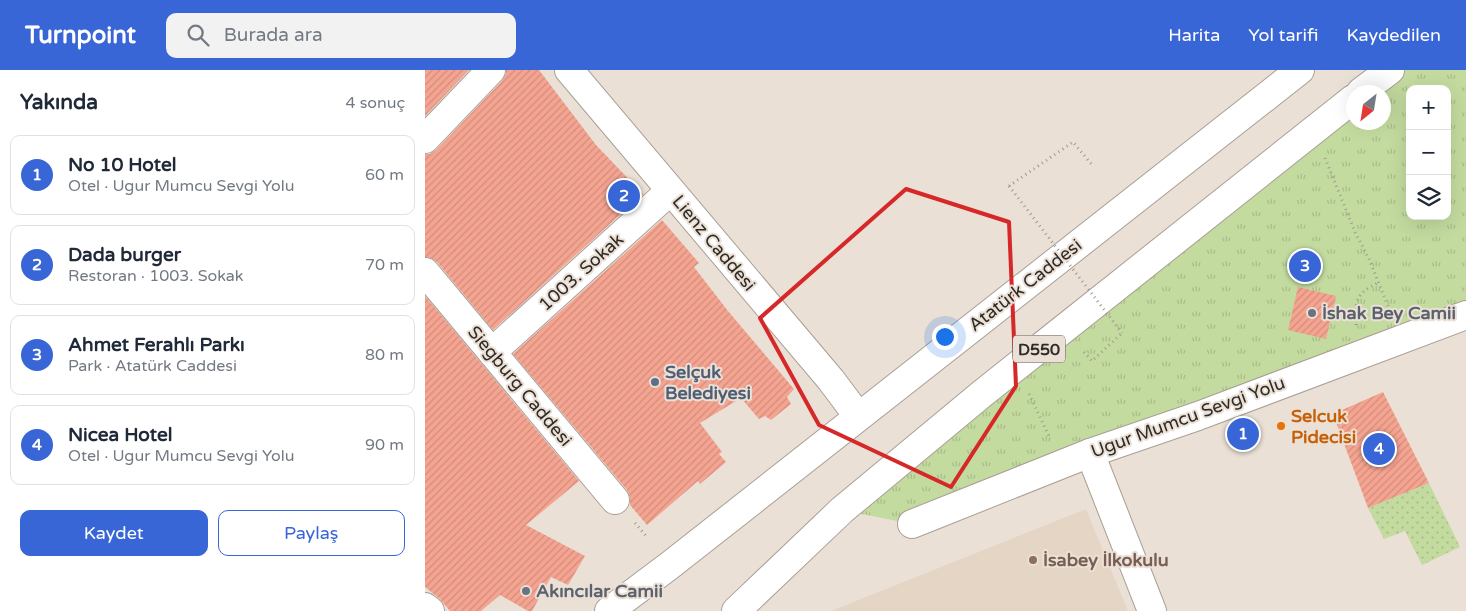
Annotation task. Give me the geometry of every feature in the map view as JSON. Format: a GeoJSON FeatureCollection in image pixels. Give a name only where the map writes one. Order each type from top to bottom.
{"type":"FeatureCollection","features":[{"type":"Feature","properties":{"kind":"main road"},"geometry":{"type":"LineString","coordinates":[[425,139],[491,70]]}},
{"type":"Feature","properties":{"kind":"main road","name":"Lienz Caddesi"},"geometry":{"type":"LineString","coordinates":[[569,70],[831,380],[858,416]]}},
{"type":"Feature","properties":{"kind":"main road","name":"Atatürk Caddesi"},"geometry":{"type":"LineString","coordinates":[[609,611],[669,566],[1300,70]]}},
{"type":"Feature","properties":{"kind":"main road"},"geometry":{"type":"LineString","coordinates":[[1370,85],[1390,70]]}},
{"type":"Feature","properties":{"kind":"main road","name":"D550"},"geometry":{"type":"LineString","coordinates":[[736,611],[842,510],[983,393],[1346,105]]}},
{"type":"Feature","properties":{"kind":"main road","name":"1003. Sokak"},"geometry":{"type":"LineString","coordinates":[[491,352],[670,191]]}},
{"type":"Feature","properties":{"kind":"main road","name":"Siegburg Caddesi"},"geometry":{"type":"LineString","coordinates":[[425,272],[615,500]]}},
{"type":"Feature","properties":{"kind":"main road","name":"Ugur Mumcu Sevgi Yolu"},"geometry":{"type":"LineString","coordinates":[[912,524],[1090,452],[1198,416],[1466,315]]}},
{"type":"Feature","properties":{"kind":"main road"},"geometry":{"type":"LineString","coordinates":[[1090,452],[1153,611]]}},
{"type":"Feature","properties":{"kind":"main road"},"geometry":{"type":"LineString","coordinates":[[425,607],[429,611]]}},
{"type":"Feature","properties":{"kind":"path"},"geometry":{"type":"LineString","coordinates":[[1092,360],[1122,333],[1009,186],[1073,142],[1093,166]]}},
{"type":"Feature","properties":{"kind":"path"},"geometry":{"type":"LineString","coordinates":[[1325,156],[1355,232],[1379,282],[1401,339]]}},
{"type":"Feature","properties":{"kind":"path"},"geometry":{"type":"LineString","coordinates":[[1368,351],[1356,326],[1355,304],[1364,290],[1379,282]]}},
{"type":"Feature","properties":{"kind":"path"},"geometry":{"type":"LineString","coordinates":[[1028,392],[1062,463]]}},
{"type":"Feature","properties":{"kind":"highlighted area"},"geometry":{"type":"Polygon","coordinates":[[[906,189],[1009,222],[1016,386],[951,487],[819,425],[760,318],[906,189]]]}},
{"type":"Feature","properties":{"kind":"shaded area","name":"İsabey İlkokulu"},"geometry":{"type":"Polygon","coordinates":[[[1086,509],[1128,611],[831,611],[1086,509]]]}},
{"type":"Feature","properties":{"kind":"green space"},"geometry":{"type":"Polygon","coordinates":[[[1390,70],[1466,70],[1466,315],[912,524],[842,510],[1346,105],[1346,130],[1391,130],[1391,85],[1370,85],[1390,70]]]}},
{"type":"Feature","properties":{"kind":"green space"},"geometry":{"type":"Polygon","coordinates":[[[1429,483],[1460,547],[1422,565],[1405,531],[1384,539],[1368,508],[1429,483]]]}},
{"type":"Feature","properties":{"kind":"building"},"geometry":{"type":"Polygon","coordinates":[[[425,70],[469,70],[425,116],[425,70]]]}},
{"type":"Feature","properties":{"kind":"building"},"geometry":{"type":"Polygon","coordinates":[[[506,70],[539,70],[596,145],[643,194],[493,330],[437,262],[425,257],[425,154],[430,154],[436,150],[502,81],[506,70]]]}},
{"type":"Feature","properties":{"kind":"building"},"geometry":{"type":"Polygon","coordinates":[[[662,220],[699,263],[694,267],[728,311],[794,389],[787,397],[791,404],[771,420],[765,416],[759,419],[741,398],[700,423],[722,452],[719,454],[726,462],[700,484],[698,481],[647,525],[630,505],[630,497],[627,490],[513,354],[662,220]]]}},
{"type":"Feature","properties":{"kind":"building","name":"İshak Bey Camii"},"geometry":{"type":"Polygon","coordinates":[[[1298,287],[1336,296],[1326,339],[1288,330],[1298,287]]]}},
{"type":"Feature","properties":{"kind":"building"},"geometry":{"type":"Polygon","coordinates":[[[425,296],[579,481],[526,525],[585,556],[568,585],[551,577],[532,611],[528,611],[500,595],[481,611],[450,611],[440,599],[425,587],[425,296]]]}},
{"type":"Feature","properties":{"kind":"building"},"geometry":{"type":"Polygon","coordinates":[[[1383,392],[1429,483],[1368,508],[1333,414],[1383,392]]]}},
{"type":"Feature","properties":{"kind":"place","name":"Dada burger"},"geometry":{"type":"Point","coordinates":[624,196]}},
{"type":"Feature","properties":{"kind":"place","name":"Ahmet Ferahlı Parkı"},"geometry":{"type":"Point","coordinates":[1305,266]}},
{"type":"Feature","properties":{"kind":"place","name":"İshak Bey Camii"},"geometry":{"type":"Point","coordinates":[1312,313]}},
{"type":"Feature","properties":{"kind":"place","name":"Selçuk Belediyesi"},"geometry":{"type":"Point","coordinates":[655,382]}},
{"type":"Feature","properties":{"kind":"place","name":"Selcuk Pidecisi"},"geometry":{"type":"Point","coordinates":[1281,426]}},
{"type":"Feature","properties":{"kind":"place","name":"No 10 Hotel"},"geometry":{"type":"Point","coordinates":[1243,434]}},
{"type":"Feature","properties":{"kind":"place","name":"Nicea Hotel"},"geometry":{"type":"Point","coordinates":[1379,449]}},
{"type":"Feature","properties":{"kind":"place","name":"İsabey İlkokulu"},"geometry":{"type":"Point","coordinates":[1033,560]}},
{"type":"Feature","properties":{"kind":"place","name":"Akıncılar Camii"},"geometry":{"type":"Point","coordinates":[526,591]}}]}
